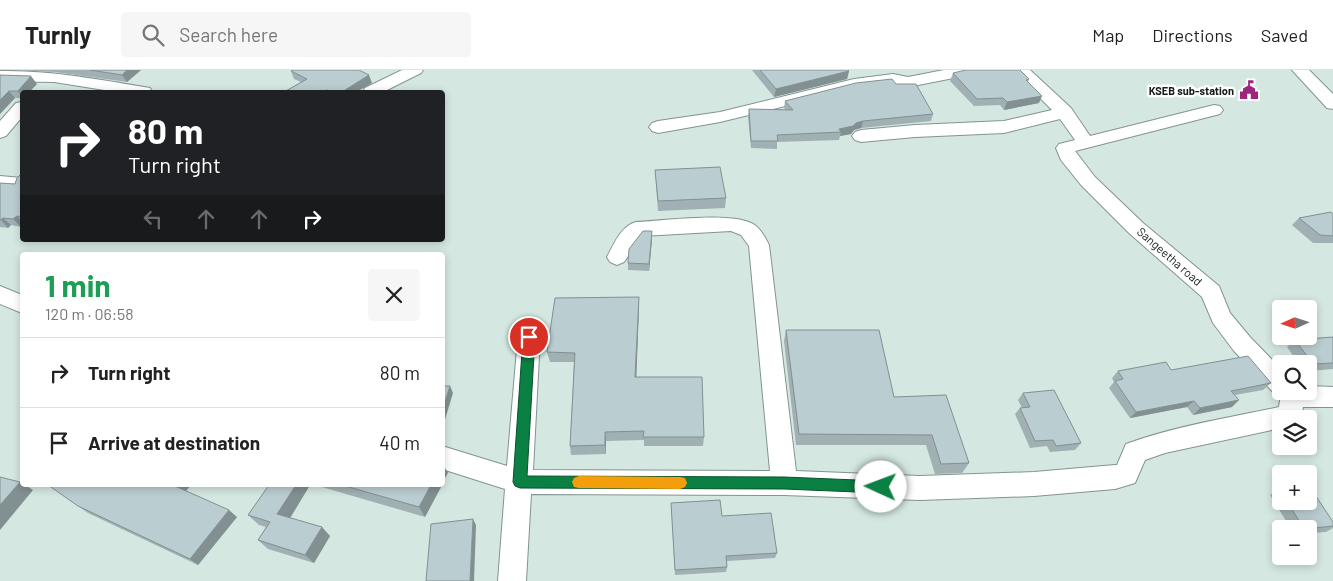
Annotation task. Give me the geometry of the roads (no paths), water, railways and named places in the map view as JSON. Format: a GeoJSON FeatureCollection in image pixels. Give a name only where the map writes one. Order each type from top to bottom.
{"type":"FeatureCollection","features":[{"type":"Feature","properties":{"kind":"street"},"geometry":{"type":"LineString","coordinates":[[375,90],[415,70]]}},
{"type":"Feature","properties":{"kind":"street"},"geometry":{"type":"LineString","coordinates":[[658,127],[720,117],[854,84],[893,79],[908,82],[968,70]]}},
{"type":"Feature","properties":{"kind":"street"},"geometry":{"type":"LineString","coordinates":[[1020,70],[1065,112],[1077,126],[1085,142],[1214,110]]}},
{"type":"Feature","properties":{"kind":"street"},"geometry":{"type":"LineString","coordinates":[[1300,70],[1333,104]]}},
{"type":"Feature","properties":{"kind":"street"},"geometry":{"type":"LineString","coordinates":[[0,76],[52,78],[132,90]]}},
{"type":"Feature","properties":{"kind":"street"},"geometry":{"type":"LineString","coordinates":[[39,90],[52,78]]}},
{"type":"Feature","properties":{"kind":"street"},"geometry":{"type":"LineString","coordinates":[[0,132],[20,109]]}},
{"type":"Feature","properties":{"kind":"street"},"geometry":{"type":"LineString","coordinates":[[861,136],[915,131],[1004,127],[1065,112]]}},
{"type":"Feature","properties":{"kind":"street","name":"Sangeetha road"},"geometry":{"type":"LineString","coordinates":[[1085,142],[1065,148],[1068,156],[1088,181],[1136,228],[1211,292],[1221,317],[1242,344],[1272,375]]}},
{"type":"Feature","properties":{"kind":"street"},"geometry":{"type":"LineString","coordinates":[[0,182],[20,184]]}},
{"type":"Feature","properties":{"kind":"street"},"geometry":{"type":"LineString","coordinates":[[617,257],[626,241],[636,229],[732,224],[748,230],[759,245],[784,483]]}},
{"type":"Feature","properties":{"kind":"street"},"geometry":{"type":"LineString","coordinates":[[0,294],[20,304]]}},
{"type":"Feature","properties":{"kind":"street"},"geometry":{"type":"LineString","coordinates":[[512,581],[529,337]]}},
{"type":"Feature","properties":{"kind":"street"},"geometry":{"type":"LineString","coordinates":[[1317,396],[1333,398]]}},
{"type":"Feature","properties":{"kind":"street"},"geometry":{"type":"LineString","coordinates":[[445,458],[520,482],[784,483],[920,488],[1034,484],[1126,475],[1135,452],[1165,442],[1290,415],[1288,400]]}},
{"type":"Feature","properties":{"kind":"place","name":"KSEB sub-station"},"geometry":{"type":"Point","coordinates":[1249,90]}}]}
